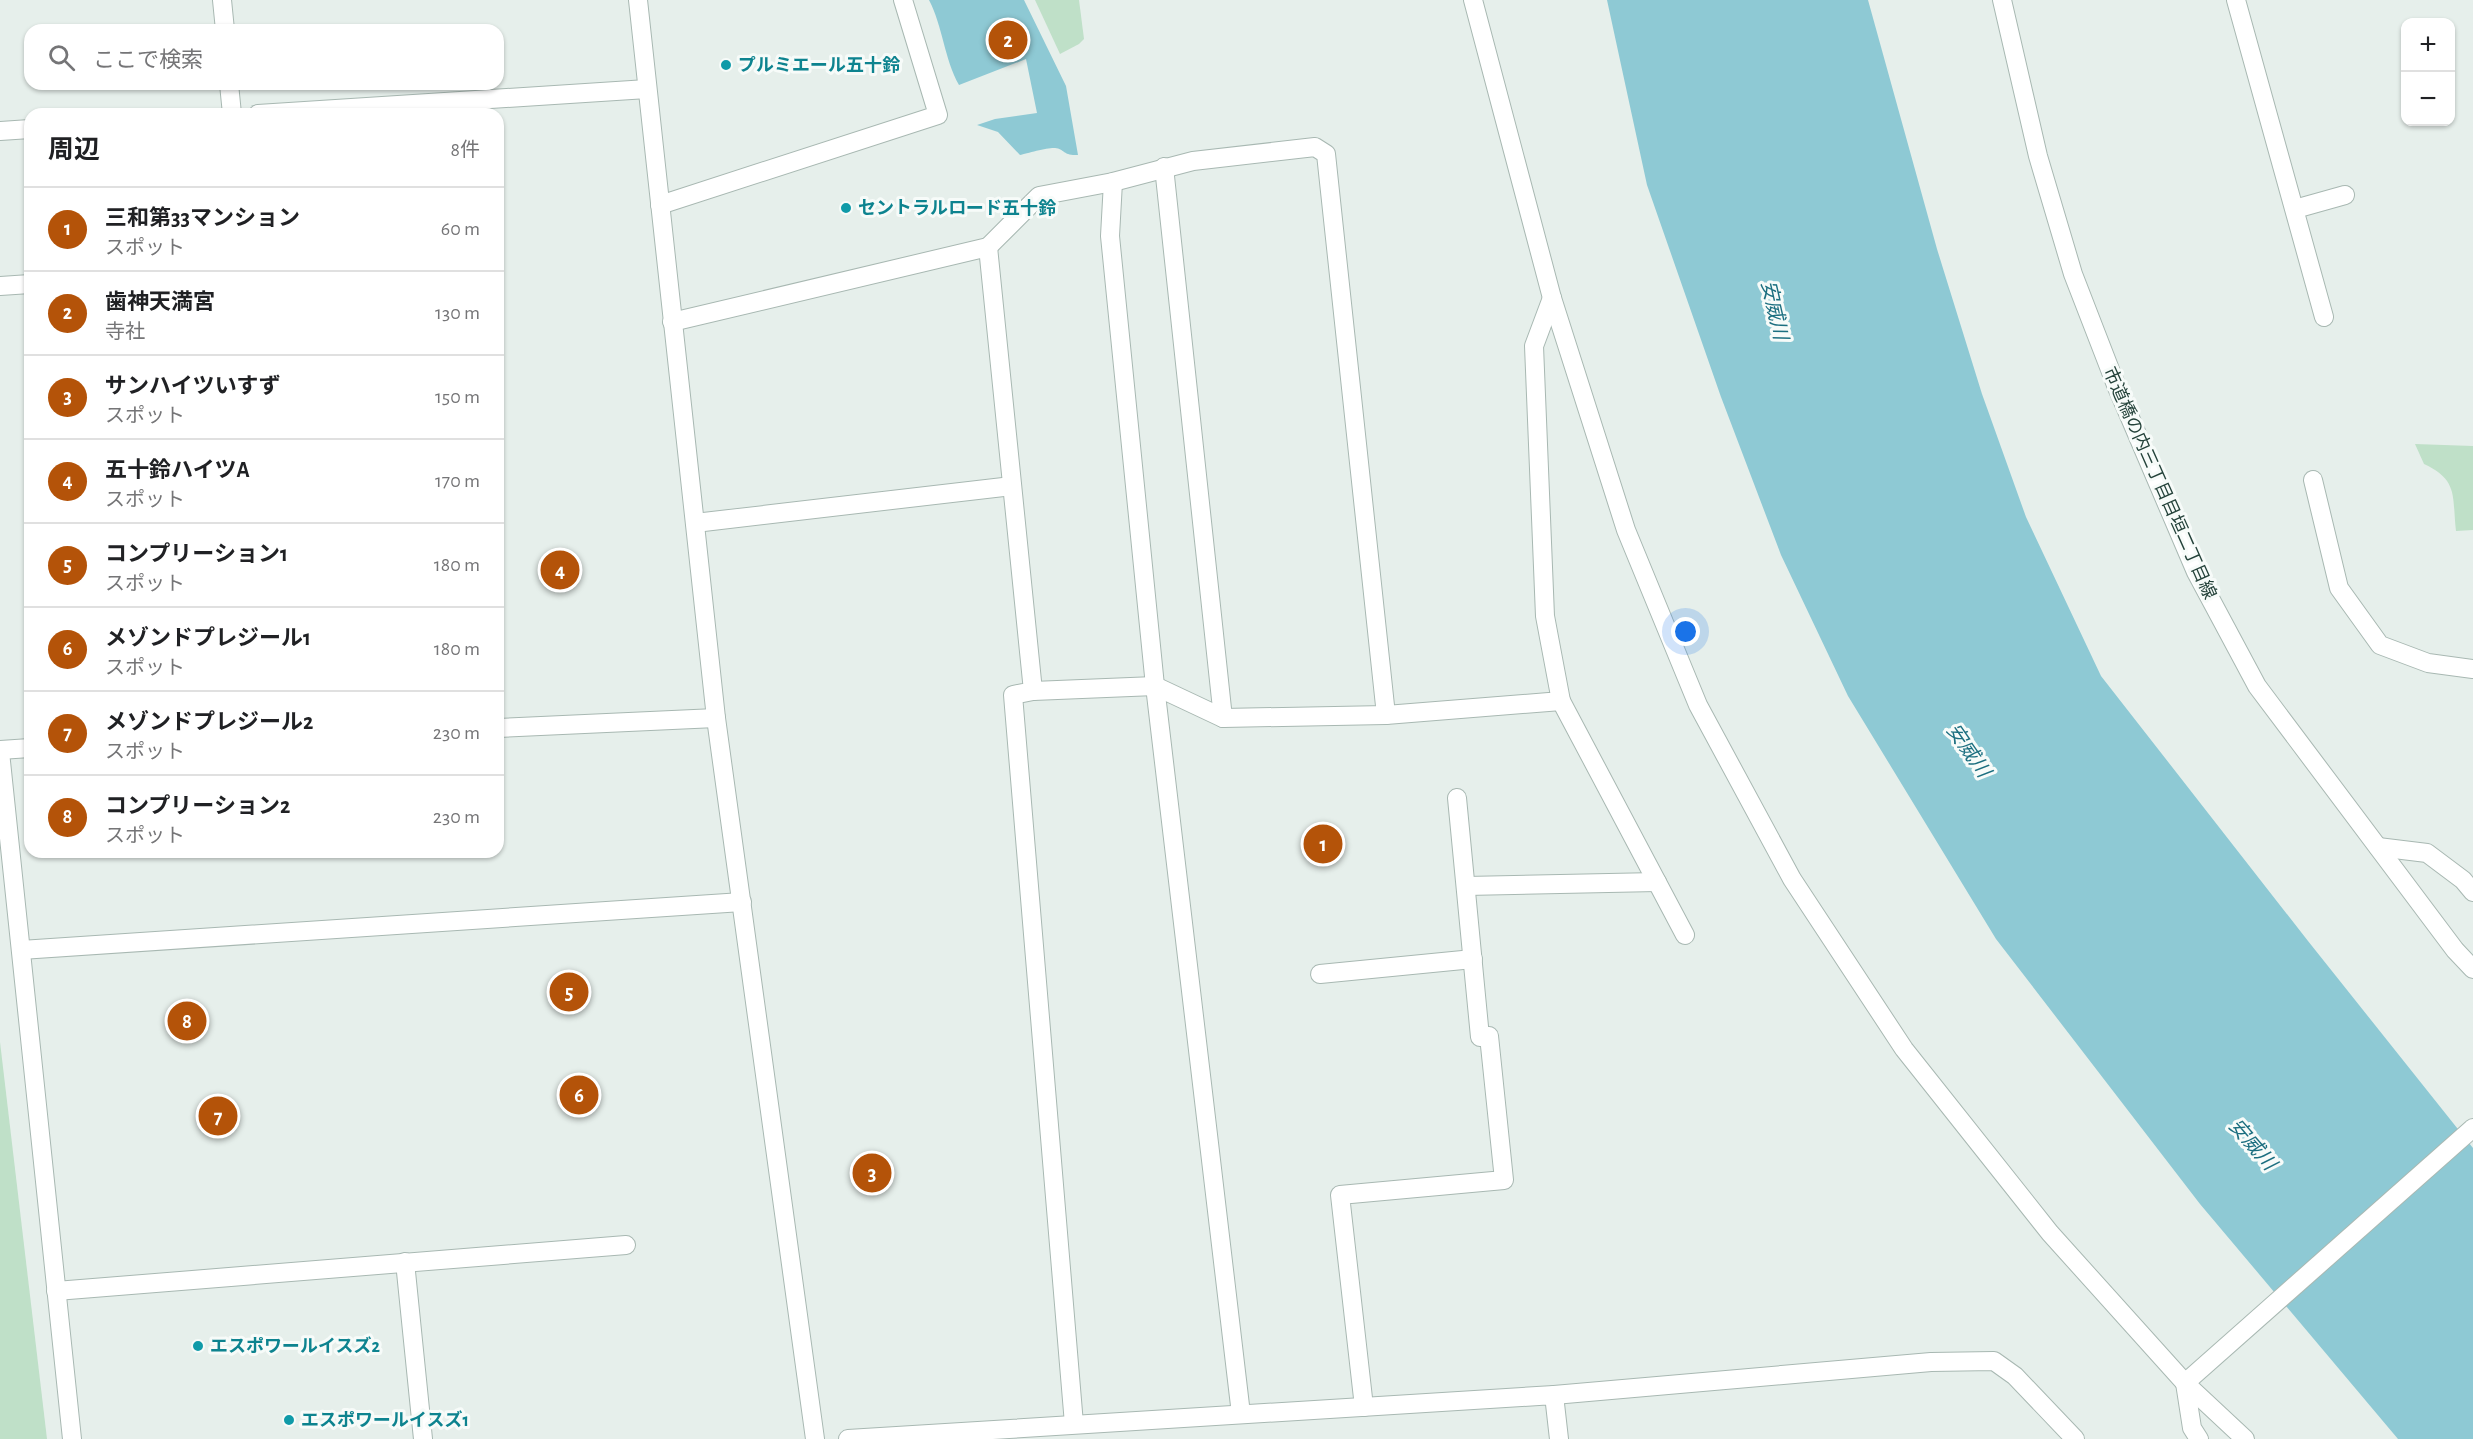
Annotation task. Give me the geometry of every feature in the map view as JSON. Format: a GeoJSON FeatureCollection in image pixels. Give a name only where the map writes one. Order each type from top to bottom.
{"type":"FeatureCollection","features":[{"type":"Feature","properties":{"kind":"street"},"geometry":{"type":"LineString","coordinates":[[222,0],[224,24]]}},
{"type":"Feature","properties":{"kind":"street"},"geometry":{"type":"LineString","coordinates":[[638,0],[716,718],[815,1439]]}},
{"type":"Feature","properties":{"kind":"street"},"geometry":{"type":"LineString","coordinates":[[660,205],[938,115],[903,0]]}},
{"type":"Feature","properties":{"kind":"street"},"geometry":{"type":"LineString","coordinates":[[1473,0],[1552,298],[1626,531],[1698,705],[1792,879],[1904,1049],[2050,1233],[2185,1383],[2246,1439]]}},
{"type":"Feature","properties":{"kind":"street","name":"市道橋の内三丁目目垣二丁目線"},"geometry":{"type":"LineString","coordinates":[[2002,0],[2038,156],[2073,274],[2116,385],[2196,572],[2257,686],[2455,950],[2473,969]]}},
{"type":"Feature","properties":{"kind":"street"},"geometry":{"type":"LineString","coordinates":[[2236,0],[2324,316]]}},
{"type":"Feature","properties":{"kind":"street"},"geometry":{"type":"LineString","coordinates":[[351,108],[647,89]]}},
{"type":"Feature","properties":{"kind":"street"},"geometry":{"type":"LineString","coordinates":[[230,90],[231,108]]}},
{"type":"Feature","properties":{"kind":"street"},"geometry":{"type":"LineString","coordinates":[[0,131],[24,129]]}},
{"type":"Feature","properties":{"kind":"street"},"geometry":{"type":"LineString","coordinates":[[672,322],[988,247],[1039,196],[1113,182],[1193,161],[1315,147],[1326,154],[1386,715]]}},
{"type":"Feature","properties":{"kind":"street"},"geometry":{"type":"LineString","coordinates":[[1164,167],[1223,718]]}},
{"type":"Feature","properties":{"kind":"street"},"geometry":{"type":"LineString","coordinates":[[1113,182],[1110,236],[1155,686],[1241,1414]]}},
{"type":"Feature","properties":{"kind":"street"},"geometry":{"type":"LineString","coordinates":[[2295,209],[2344,195]]}},
{"type":"Feature","properties":{"kind":"street"},"geometry":{"type":"LineString","coordinates":[[988,247],[1033,691]]}},
{"type":"Feature","properties":{"kind":"street"},"geometry":{"type":"LineString","coordinates":[[0,286],[24,284]]}},
{"type":"Feature","properties":{"kind":"street"},"geometry":{"type":"LineString","coordinates":[[1552,298],[1534,346],[1545,616],[1561,701],[1685,935]]}},
{"type":"Feature","properties":{"kind":"street"},"geometry":{"type":"LineString","coordinates":[[2313,480],[2339,588],[2380,645],[2428,663],[2473,669]]}},
{"type":"Feature","properties":{"kind":"street"},"geometry":{"type":"LineString","coordinates":[[694,523],[1012,486]]}},
{"type":"Feature","properties":{"kind":"street"},"geometry":{"type":"LineString","coordinates":[[1074,1424],[1012,694],[1033,691],[1155,686],[1223,718],[1386,715],[1561,701]]}},
{"type":"Feature","properties":{"kind":"street"},"geometry":{"type":"LineString","coordinates":[[504,728],[716,718]]}},
{"type":"Feature","properties":{"kind":"street"},"geometry":{"type":"LineString","coordinates":[[24,749],[0,751],[72,1439]]}},
{"type":"Feature","properties":{"kind":"street"},"geometry":{"type":"LineString","coordinates":[[1364,1407],[1340,1195],[1504,1180],[1489,1036],[1480,1037],[1457,798]]}},
{"type":"Feature","properties":{"kind":"street"},"geometry":{"type":"LineString","coordinates":[[2379,847],[2427,854],[2463,880],[2473,892]]}},
{"type":"Feature","properties":{"kind":"street"},"geometry":{"type":"LineString","coordinates":[[1466,886],[1657,882]]}},
{"type":"Feature","properties":{"kind":"street"},"geometry":{"type":"LineString","coordinates":[[21,950],[742,902]]}},
{"type":"Feature","properties":{"kind":"street"},"geometry":{"type":"LineString","coordinates":[[1320,974],[1473,959]]}},
{"type":"Feature","properties":{"kind":"street"},"geometry":{"type":"LineString","coordinates":[[2185,1383],[2473,1128]]}},
{"type":"Feature","properties":{"kind":"street"},"geometry":{"type":"LineString","coordinates":[[56,1291],[626,1245]]}},
{"type":"Feature","properties":{"kind":"street"},"geometry":{"type":"LineString","coordinates":[[405,1262],[423,1439]]}},
{"type":"Feature","properties":{"kind":"street"},"geometry":{"type":"LineString","coordinates":[[848,1439],[1554,1395],[1931,1362],[1994,1361],[2015,1376],[2075,1439]]}},
{"type":"Feature","properties":{"kind":"street"},"geometry":{"type":"LineString","coordinates":[[2185,1383],[2192,1428],[2199,1439]]}},
{"type":"Feature","properties":{"kind":"street"},"geometry":{"type":"LineString","coordinates":[[1554,1395],[1559,1439]]}},
{"type":"Feature","properties":{"kind":"green space"},"geometry":{"type":"Polygon","coordinates":[[[1035,0],[1079,0],[1084,39],[1060,54],[1035,0]]]}},
{"type":"Feature","properties":{"kind":"green space"},"geometry":{"type":"Polygon","coordinates":[[[2415,444],[2473,446],[2473,530],[2456,531],[2452,491],[2443,476],[2424,464],[2415,444]]]}},
{"type":"Feature","properties":{"kind":"green space"},"geometry":{"type":"Polygon","coordinates":[[[0,1042],[47,1439],[0,1439],[0,1042]]]}},
{"type":"Feature","properties":{"kind":"water"},"geometry":{"type":"Polygon","coordinates":[[[929,0],[1024,0],[1066,86],[1078,155],[1052,148],[1020,155],[998,132],[977,125],[995,119],[1037,113],[1026,59],[959,85],[929,0]]]}},
{"type":"Feature","properties":{"kind":"water","name":"安威川"},"geometry":{"type":"Polygon","coordinates":[[[1607,0],[1868,0],[1937,249],[1982,394],[2026,517],[2101,676],[2473,1148],[2473,1439],[2398,1439],[2200,1204],[1996,939],[1848,696],[1781,555],[1721,397],[1647,185],[1607,0]]]}},
{"type":"Feature","properties":{"kind":"place","name":"歯神天満宮"},"geometry":{"type":"Point","coordinates":[1008,40]}},
{"type":"Feature","properties":{"kind":"place","name":"プルミエール五十鈴"},"geometry":{"type":"Point","coordinates":[726,65]}},
{"type":"Feature","properties":{"kind":"place","name":"セントラルロード五十鈴"},"geometry":{"type":"Point","coordinates":[846,208]}},
{"type":"Feature","properties":{"kind":"place","name":"五十鈴ハイツA"},"geometry":{"type":"Point","coordinates":[560,570]}},
{"type":"Feature","properties":{"kind":"place","name":"三和第33マンション"},"geometry":{"type":"Point","coordinates":[1323,844]}},
{"type":"Feature","properties":{"kind":"place","name":"コンプリーション1"},"geometry":{"type":"Point","coordinates":[569,992]}},
{"type":"Feature","properties":{"kind":"place","name":"コンプリーション2"},"geometry":{"type":"Point","coordinates":[187,1021]}},
{"type":"Feature","properties":{"kind":"place","name":"メゾンドプレジール1"},"geometry":{"type":"Point","coordinates":[579,1095]}},
{"type":"Feature","properties":{"kind":"place","name":"メゾンドプレジール2"},"geometry":{"type":"Point","coordinates":[218,1116]}},
{"type":"Feature","properties":{"kind":"place","name":"サンハイツいすず"},"geometry":{"type":"Point","coordinates":[872,1173]}},
{"type":"Feature","properties":{"kind":"place","name":"エスポワールイスズ2"},"geometry":{"type":"Point","coordinates":[198,1346]}},
{"type":"Feature","properties":{"kind":"place","name":"エスポワールイスズ1"},"geometry":{"type":"Point","coordinates":[289,1420]}}]}
